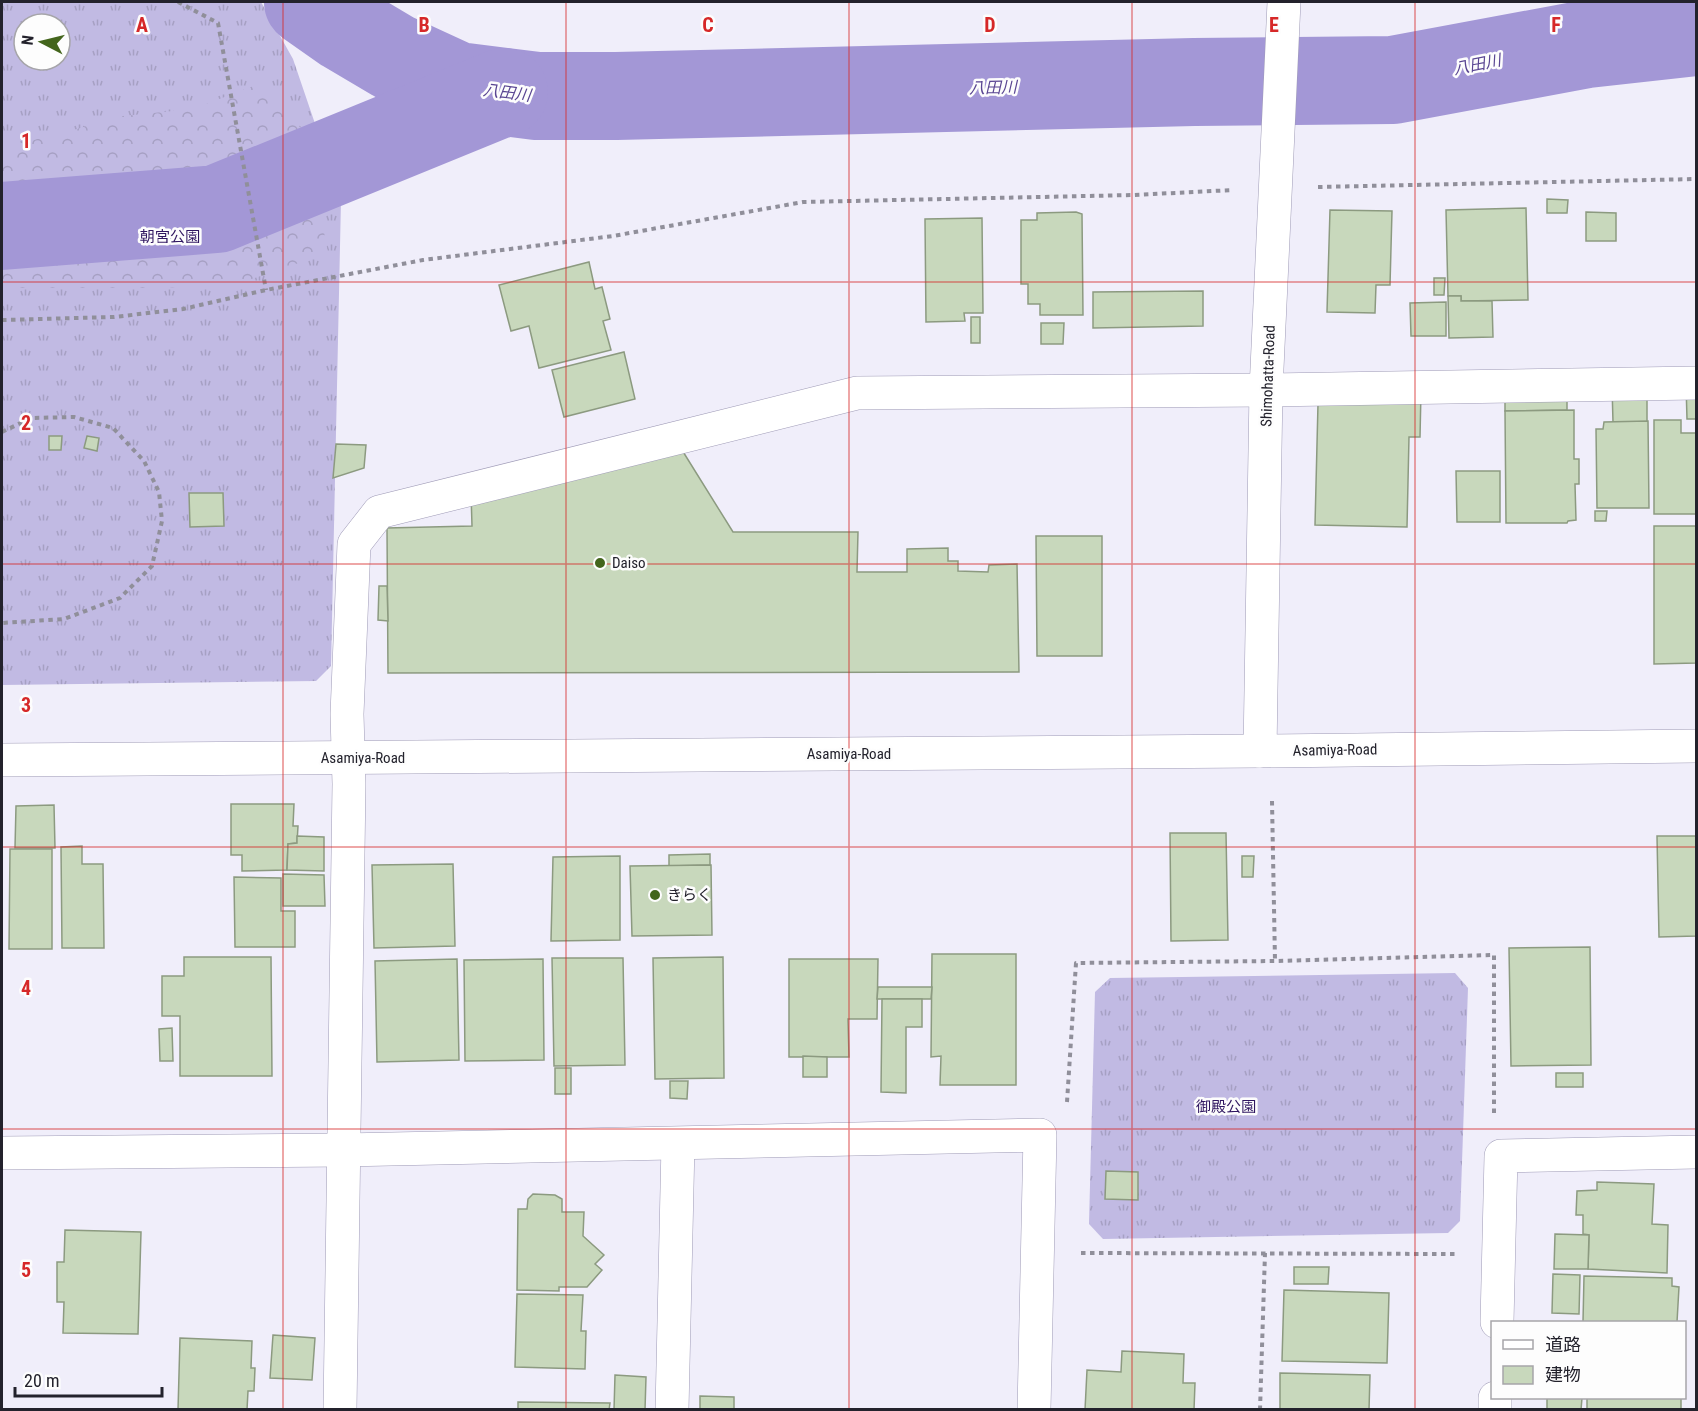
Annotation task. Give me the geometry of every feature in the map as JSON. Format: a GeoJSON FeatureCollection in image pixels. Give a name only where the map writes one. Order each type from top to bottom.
{"type":"FeatureCollection","features":[{"type":"Feature","properties":{"kind":"street","name":"Shimohatta-Road"},"geometry":{"type":"LineString","coordinates":[[1260,751],[1266,390],[1284,2]]}},
{"type":"Feature","properties":{"kind":"street"},"geometry":{"type":"LineString","coordinates":[[340,1410],[350,784],[347,714],[354,544],[379,512],[857,393],[1266,390],[1696,383]]}},
{"type":"Feature","properties":{"kind":"street","name":"Asamiya-Road"},"geometry":{"type":"LineString","coordinates":[[2,760],[1696,746]]}},
{"type":"Feature","properties":{"kind":"street"},"geometry":{"type":"LineString","coordinates":[[2,1153],[344,1150],[1040,1135],[1034,1410]]}},
{"type":"Feature","properties":{"kind":"street"},"geometry":{"type":"LineString","coordinates":[[672,1410],[678,1144]]}},
{"type":"Feature","properties":{"kind":"street"},"geometry":{"type":"LineString","coordinates":[[1497,1321],[1501,1156],[1696,1152]]}},
{"type":"Feature","properties":{"kind":"path"},"geometry":{"type":"LineString","coordinates":[[178,2],[218,23],[266,290]]}},
{"type":"Feature","properties":{"kind":"path"},"geometry":{"type":"LineString","coordinates":[[2,320],[114,317],[183,309],[266,290],[423,260],[613,236],[803,202],[1134,195],[1275,188],[1696,179]]}},
{"type":"Feature","properties":{"kind":"path"},"geometry":{"type":"LineString","coordinates":[[2,432],[31,418],[74,417],[113,428],[144,460],[159,492],[162,521],[152,566],[120,598],[64,619],[2,623]]}},
{"type":"Feature","properties":{"kind":"path"},"geometry":{"type":"LineString","coordinates":[[1272,801],[1275,961]]}},
{"type":"Feature","properties":{"kind":"path"},"geometry":{"type":"LineString","coordinates":[[1067,1108],[1076,963],[1275,961],[1494,955],[1494,1117]]}},
{"type":"Feature","properties":{"kind":"path"},"geometry":{"type":"LineString","coordinates":[[1081,1253],[1459,1254]]}},
{"type":"Feature","properties":{"kind":"path"},"geometry":{"type":"LineString","coordinates":[[1260,1410],[1265,1253]]}},
{"type":"Feature","properties":{"kind":"green space","name":"朝宮公園"},"geometry":{"type":"Polygon","coordinates":[[[2,2],[261,2],[293,59],[341,200],[331,666],[316,681],[2,685],[2,2]]]}},
{"type":"Feature","properties":{"kind":"green space"},"geometry":{"type":"Polygon","coordinates":[[[261,83],[305,133],[328,253],[243,282],[166,288],[2,288],[2,148],[77,129],[113,117],[193,109],[261,83]]]}},
{"type":"Feature","properties":{"kind":"green space","name":"御殿公園"},"geometry":{"type":"Polygon","coordinates":[[[1455,973],[1468,988],[1460,1221],[1448,1233],[1103,1239],[1089,1224],[1095,992],[1110,978],[1455,973]]]}},
{"type":"Feature","properties":{"kind":"building"},"geometry":{"type":"Polygon","coordinates":[[[1547,199],[1568,200],[1567,213],[1547,213],[1547,199]]]}},
{"type":"Feature","properties":{"kind":"building"},"geometry":{"type":"Polygon","coordinates":[[[1526,208],[1528,300],[1461,301],[1461,296],[1448,296],[1446,210],[1526,208]]]}},
{"type":"Feature","properties":{"kind":"building"},"geometry":{"type":"Polygon","coordinates":[[[1330,210],[1392,211],[1390,285],[1376,285],[1375,313],[1327,312],[1330,210]]]}},
{"type":"Feature","properties":{"kind":"building"},"geometry":{"type":"Polygon","coordinates":[[[1076,212],[1082,214],[1083,315],[1040,315],[1040,304],[1028,304],[1028,284],[1021,284],[1021,220],[1037,220],[1037,213],[1076,212]]]}},
{"type":"Feature","properties":{"kind":"building"},"geometry":{"type":"Polygon","coordinates":[[[1586,212],[1616,213],[1616,241],[1586,241],[1586,212]]]}},
{"type":"Feature","properties":{"kind":"building"},"geometry":{"type":"Polygon","coordinates":[[[982,218],[983,313],[964,313],[965,321],[926,322],[925,219],[982,218]]]}},
{"type":"Feature","properties":{"kind":"building"},"geometry":{"type":"Polygon","coordinates":[[[589,262],[595,289],[602,287],[610,319],[603,321],[611,350],[539,368],[529,326],[511,331],[499,285],[589,262]]]}},
{"type":"Feature","properties":{"kind":"building"},"geometry":{"type":"Polygon","coordinates":[[[1434,278],[1445,278],[1444,295],[1434,295],[1434,278]]]}},
{"type":"Feature","properties":{"kind":"building"},"geometry":{"type":"Polygon","coordinates":[[[1203,291],[1203,326],[1093,328],[1093,292],[1203,291]]]}},
{"type":"Feature","properties":{"kind":"building"},"geometry":{"type":"Polygon","coordinates":[[[1448,296],[1461,296],[1461,301],[1492,301],[1493,337],[1449,338],[1448,296]]]}},
{"type":"Feature","properties":{"kind":"building"},"geometry":{"type":"Polygon","coordinates":[[[1446,302],[1446,336],[1411,336],[1410,303],[1446,302]]]}},
{"type":"Feature","properties":{"kind":"building"},"geometry":{"type":"Polygon","coordinates":[[[971,317],[980,317],[980,343],[971,343],[971,317]]]}},
{"type":"Feature","properties":{"kind":"building"},"geometry":{"type":"Polygon","coordinates":[[[1041,323],[1064,323],[1063,344],[1041,344],[1041,323]]]}},
{"type":"Feature","properties":{"kind":"building"},"geometry":{"type":"Polygon","coordinates":[[[624,352],[635,399],[564,417],[552,370],[624,352]]]}},
{"type":"Feature","properties":{"kind":"building"},"geometry":{"type":"Polygon","coordinates":[[[1686,384],[1696,384],[1696,419],[1687,419],[1686,384]]]}},
{"type":"Feature","properties":{"kind":"building"},"geometry":{"type":"Polygon","coordinates":[[[1567,385],[1567,410],[1505,411],[1505,386],[1567,385]]]}},
{"type":"Feature","properties":{"kind":"building"},"geometry":{"type":"Polygon","coordinates":[[[1612,386],[1647,386],[1647,422],[1613,422],[1612,386]]]}},
{"type":"Feature","properties":{"kind":"building"},"geometry":{"type":"Polygon","coordinates":[[[1421,391],[1420,437],[1409,437],[1407,527],[1315,525],[1318,404],[1421,391]]]}},
{"type":"Feature","properties":{"kind":"building"},"geometry":{"type":"Polygon","coordinates":[[[1574,410],[1574,459],[1579,459],[1579,484],[1575,484],[1576,520],[1567,523],[1506,523],[1505,411],[1574,410]]]}},
{"type":"Feature","properties":{"kind":"building"},"geometry":{"type":"Polygon","coordinates":[[[1654,420],[1681,420],[1681,433],[1696,433],[1696,514],[1654,514],[1654,420]]]}},
{"type":"Feature","properties":{"kind":"building"},"geometry":{"type":"Polygon","coordinates":[[[1648,421],[1649,508],[1597,508],[1596,429],[1603,429],[1604,422],[1648,421]]]}},
{"type":"Feature","properties":{"kind":"building"},"geometry":{"type":"Polygon","coordinates":[[[49,436],[62,436],[61,450],[49,450],[49,436]]]}},
{"type":"Feature","properties":{"kind":"building"},"geometry":{"type":"Polygon","coordinates":[[[87,436],[99,438],[97,451],[84,448],[87,436]]]}},
{"type":"Feature","properties":{"kind":"building"},"geometry":{"type":"Polygon","coordinates":[[[677,442],[733,532],[858,532],[857,572],[907,572],[907,549],[948,548],[948,561],[958,561],[958,571],[988,572],[989,565],[1017,564],[1019,672],[388,673],[387,528],[472,526],[471,493],[677,442]]]}},
{"type":"Feature","properties":{"kind":"building"},"geometry":{"type":"Polygon","coordinates":[[[336,444],[366,445],[364,468],[333,478],[336,444]]]}},
{"type":"Feature","properties":{"kind":"building"},"geometry":{"type":"Polygon","coordinates":[[[1456,471],[1500,471],[1500,522],[1457,522],[1456,471]]]}},
{"type":"Feature","properties":{"kind":"building"},"geometry":{"type":"Polygon","coordinates":[[[189,493],[223,493],[224,526],[190,527],[189,493]]]}},
{"type":"Feature","properties":{"kind":"building"},"geometry":{"type":"Polygon","coordinates":[[[1595,511],[1607,511],[1606,521],[1595,521],[1595,511]]]}},
{"type":"Feature","properties":{"kind":"building"},"geometry":{"type":"Polygon","coordinates":[[[1654,526],[1696,526],[1696,663],[1654,664],[1654,526]]]}},
{"type":"Feature","properties":{"kind":"building"},"geometry":{"type":"Polygon","coordinates":[[[1036,536],[1102,536],[1102,656],[1037,656],[1036,536]]]}},
{"type":"Feature","properties":{"kind":"building"},"geometry":{"type":"Polygon","coordinates":[[[379,586],[387,586],[388,621],[378,620],[379,586]]]}},
{"type":"Feature","properties":{"kind":"building"},"geometry":{"type":"Polygon","coordinates":[[[231,804],[294,804],[293,826],[298,826],[297,843],[288,844],[287,870],[242,871],[242,855],[231,855],[231,804]]]}},
{"type":"Feature","properties":{"kind":"building"},"geometry":{"type":"Polygon","coordinates":[[[54,805],[55,848],[15,848],[16,806],[54,805]]]}},
{"type":"Feature","properties":{"kind":"building"},"geometry":{"type":"Polygon","coordinates":[[[1170,833],[1226,833],[1228,940],[1171,941],[1170,833]]]}},
{"type":"Feature","properties":{"kind":"building"},"geometry":{"type":"Polygon","coordinates":[[[297,836],[324,837],[324,871],[287,870],[288,844],[297,843],[297,836]]]}},
{"type":"Feature","properties":{"kind":"building"},"geometry":{"type":"Polygon","coordinates":[[[1657,836],[1696,836],[1696,936],[1659,937],[1657,836]]]}},
{"type":"Feature","properties":{"kind":"building"},"geometry":{"type":"Polygon","coordinates":[[[82,846],[82,864],[103,864],[104,948],[62,948],[61,847],[82,846]]]}},
{"type":"Feature","properties":{"kind":"building"},"geometry":{"type":"Polygon","coordinates":[[[10,849],[52,849],[52,949],[9,949],[10,849]]]}},
{"type":"Feature","properties":{"kind":"building"},"geometry":{"type":"Polygon","coordinates":[[[710,854],[710,865],[669,866],[669,855],[710,854]]]}},
{"type":"Feature","properties":{"kind":"building"},"geometry":{"type":"Polygon","coordinates":[[[620,856],[620,940],[551,941],[553,857],[620,856]]]}},
{"type":"Feature","properties":{"kind":"building"},"geometry":{"type":"Polygon","coordinates":[[[1242,856],[1254,856],[1253,877],[1242,877],[1242,856]]]}},
{"type":"Feature","properties":{"kind":"building"},"geometry":{"type":"Polygon","coordinates":[[[453,864],[455,946],[374,948],[372,865],[453,864]]]}},
{"type":"Feature","properties":{"kind":"building"},"geometry":{"type":"Polygon","coordinates":[[[711,865],[712,935],[632,936],[630,866],[711,865]]]}},
{"type":"Feature","properties":{"kind":"building"},"geometry":{"type":"Polygon","coordinates":[[[283,874],[324,875],[325,906],[283,906],[283,874]]]}},
{"type":"Feature","properties":{"kind":"building"},"geometry":{"type":"Polygon","coordinates":[[[234,877],[281,878],[281,911],[295,911],[295,947],[235,947],[234,877]]]}},
{"type":"Feature","properties":{"kind":"building"},"geometry":{"type":"Polygon","coordinates":[[[1590,947],[1591,1065],[1511,1066],[1509,948],[1590,947]]]}},
{"type":"Feature","properties":{"kind":"building"},"geometry":{"type":"Polygon","coordinates":[[[932,954],[1016,954],[1016,1085],[940,1085],[941,1056],[931,1057],[932,954]]]}},
{"type":"Feature","properties":{"kind":"building"},"geometry":{"type":"Polygon","coordinates":[[[184,957],[271,957],[272,1076],[180,1076],[180,1016],[162,1016],[162,976],[184,976],[184,957]]]}},
{"type":"Feature","properties":{"kind":"building"},"geometry":{"type":"Polygon","coordinates":[[[723,957],[724,1078],[655,1079],[653,958],[723,957]]]}},
{"type":"Feature","properties":{"kind":"building"},"geometry":{"type":"Polygon","coordinates":[[[552,958],[623,958],[625,1065],[554,1066],[552,958]]]}},
{"type":"Feature","properties":{"kind":"building"},"geometry":{"type":"Polygon","coordinates":[[[457,959],[459,1060],[377,1062],[375,961],[457,959]]]}},
{"type":"Feature","properties":{"kind":"building"},"geometry":{"type":"Polygon","coordinates":[[[543,959],[544,1060],[465,1061],[464,960],[543,959]]]}},
{"type":"Feature","properties":{"kind":"building"},"geometry":{"type":"Polygon","coordinates":[[[789,959],[878,959],[877,1019],[848,1019],[849,1057],[789,1057],[789,959]]]}},
{"type":"Feature","properties":{"kind":"building"},"geometry":{"type":"Polygon","coordinates":[[[878,987],[932,987],[931,999],[877,999],[878,987]]]}},
{"type":"Feature","properties":{"kind":"building"},"geometry":{"type":"Polygon","coordinates":[[[882,999],[922,999],[922,1027],[906,1027],[906,1093],[881,1092],[882,999]]]}},
{"type":"Feature","properties":{"kind":"building"},"geometry":{"type":"Polygon","coordinates":[[[172,1028],[173,1061],[160,1061],[159,1029],[172,1028]]]}},
{"type":"Feature","properties":{"kind":"building"},"geometry":{"type":"Polygon","coordinates":[[[803,1056],[827,1057],[827,1077],[803,1077],[803,1056]]]}},
{"type":"Feature","properties":{"kind":"building"},"geometry":{"type":"Polygon","coordinates":[[[555,1068],[571,1068],[571,1094],[555,1094],[555,1068]]]}},
{"type":"Feature","properties":{"kind":"building"},"geometry":{"type":"Polygon","coordinates":[[[1556,1073],[1583,1073],[1583,1087],[1556,1087],[1556,1073]]]}},
{"type":"Feature","properties":{"kind":"building"},"geometry":{"type":"Polygon","coordinates":[[[670,1081],[688,1081],[687,1099],[670,1098],[670,1081]]]}},
{"type":"Feature","properties":{"kind":"building"},"geometry":{"type":"Polygon","coordinates":[[[1106,1171],[1138,1172],[1138,1200],[1105,1199],[1106,1171]]]}},
{"type":"Feature","properties":{"kind":"building"},"geometry":{"type":"Polygon","coordinates":[[[1597,1182],[1654,1184],[1652,1224],[1668,1225],[1667,1273],[1588,1269],[1589,1235],[1583,1234],[1583,1215],[1576,1215],[1577,1191],[1597,1190],[1597,1182]]]}},
{"type":"Feature","properties":{"kind":"building"},"geometry":{"type":"Polygon","coordinates":[[[533,1194],[555,1195],[562,1199],[562,1212],[584,1212],[583,1236],[604,1255],[595,1264],[602,1270],[587,1287],[559,1287],[559,1291],[517,1290],[518,1209],[527,1209],[528,1199],[533,1194]]]}},
{"type":"Feature","properties":{"kind":"building"},"geometry":{"type":"Polygon","coordinates":[[[65,1230],[141,1232],[138,1334],[63,1333],[64,1302],[57,1302],[57,1262],[64,1262],[65,1230]]]}},
{"type":"Feature","properties":{"kind":"building"},"geometry":{"type":"Polygon","coordinates":[[[1555,1234],[1589,1235],[1588,1269],[1554,1269],[1555,1234]]]}},
{"type":"Feature","properties":{"kind":"building"},"geometry":{"type":"Polygon","coordinates":[[[1294,1267],[1329,1267],[1328,1284],[1294,1284],[1294,1267]]]}},
{"type":"Feature","properties":{"kind":"building"},"geometry":{"type":"Polygon","coordinates":[[[1553,1274],[1580,1275],[1579,1314],[1552,1313],[1553,1274]]]}},
{"type":"Feature","properties":{"kind":"building"},"geometry":{"type":"Polygon","coordinates":[[[1584,1276],[1672,1278],[1672,1286],[1679,1287],[1677,1321],[1583,1321],[1584,1276]]]}},
{"type":"Feature","properties":{"kind":"building"},"geometry":{"type":"Polygon","coordinates":[[[1284,1290],[1389,1293],[1387,1363],[1282,1361],[1284,1290]]]}},
{"type":"Feature","properties":{"kind":"building"},"geometry":{"type":"Polygon","coordinates":[[[517,1294],[583,1295],[581,1331],[586,1331],[585,1369],[515,1367],[517,1294]]]}},
{"type":"Feature","properties":{"kind":"building"},"geometry":{"type":"Polygon","coordinates":[[[273,1335],[315,1338],[312,1380],[270,1378],[273,1335]]]}},
{"type":"Feature","properties":{"kind":"building"},"geometry":{"type":"Polygon","coordinates":[[[180,1338],[252,1341],[251,1368],[255,1368],[254,1391],[248,1391],[247,1410],[178,1410],[180,1338]]]}},
{"type":"Feature","properties":{"kind":"building"},"geometry":{"type":"Polygon","coordinates":[[[1122,1351],[1184,1354],[1183,1383],[1195,1383],[1194,1410],[1085,1410],[1087,1370],[1121,1372],[1122,1351]]]}},
{"type":"Feature","properties":{"kind":"building"},"geometry":{"type":"Polygon","coordinates":[[[1280,1373],[1370,1375],[1369,1410],[1280,1410],[1280,1373]]]}},
{"type":"Feature","properties":{"kind":"building"},"geometry":{"type":"Polygon","coordinates":[[[615,1375],[646,1377],[645,1410],[614,1410],[615,1375]]]}},
{"type":"Feature","properties":{"kind":"building"},"geometry":{"type":"Polygon","coordinates":[[[700,1396],[734,1397],[734,1410],[700,1410],[700,1396]]]}},
{"type":"Feature","properties":{"kind":"building"},"geometry":{"type":"Polygon","coordinates":[[[1547,1399],[1582,1399],[1581,1410],[1547,1410],[1547,1399]]]}},
{"type":"Feature","properties":{"kind":"building"},"geometry":{"type":"Polygon","coordinates":[[[1587,1399],[1681,1399],[1681,1410],[1587,1410],[1587,1399]]]}},
{"type":"Feature","properties":{"kind":"building"},"geometry":{"type":"Polygon","coordinates":[[[518,1402],[610,1403],[609,1410],[518,1410],[518,1402]]]}},
{"type":"Feature","properties":{"kind":"waterway","name":"八田川"},"geometry":{"type":"LineString","coordinates":[[308,2],[345,28],[394,57],[457,86],[537,96],[1393,80],[1587,44],[1696,32]]}},
{"type":"Feature","properties":{"kind":"waterway"},"geometry":{"type":"LineString","coordinates":[[2,226],[217,209],[504,92]]}},
{"type":"Feature","properties":{"kind":"place","name":"Daiso"},"geometry":{"type":"Point","coordinates":[600,563]}},
{"type":"Feature","properties":{"kind":"place","name":"きらく"},"geometry":{"type":"Point","coordinates":[655,895]}}]}
